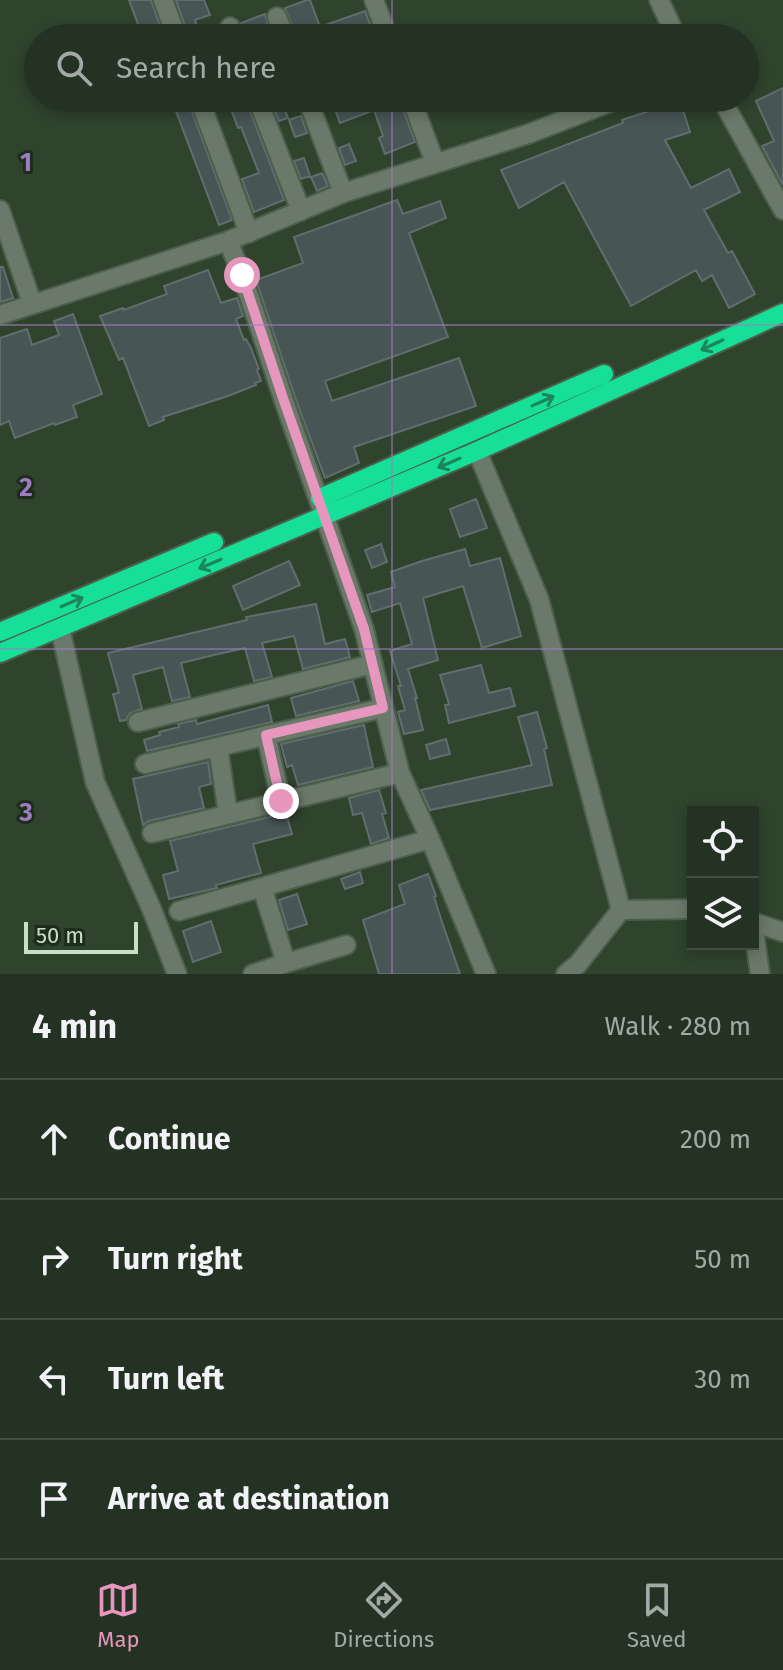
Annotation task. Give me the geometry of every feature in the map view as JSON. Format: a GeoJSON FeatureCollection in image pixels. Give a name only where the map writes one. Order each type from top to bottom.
{"type":"FeatureCollection","features":[{"type":"Feature","properties":{"kind":"street"},"geometry":{"type":"LineString","coordinates":[[163,0],[172,24]]}},
{"type":"Feature","properties":{"kind":"street"},"geometry":{"type":"LineString","coordinates":[[374,0],[383,24]]}},
{"type":"Feature","properties":{"kind":"street"},"geometry":{"type":"LineString","coordinates":[[659,0],[670,24]]}},
{"type":"Feature","properties":{"kind":"street"},"geometry":{"type":"LineString","coordinates":[[277,17],[280,24]]}},
{"type":"Feature","properties":{"kind":"street"},"geometry":{"type":"LineString","coordinates":[[204,112],[249,233]]}},
{"type":"Feature","properties":{"kind":"street"},"geometry":{"type":"LineString","coordinates":[[262,112],[301,211]]}},
{"type":"Feature","properties":{"kind":"street"},"geometry":{"type":"LineString","coordinates":[[312,112],[343,193]]}},
{"type":"Feature","properties":{"kind":"street"},"geometry":{"type":"LineString","coordinates":[[416,112],[435,163]]}},
{"type":"Feature","properties":{"kind":"street"},"geometry":{"type":"LineString","coordinates":[[0,315],[228,241],[343,193],[528,134],[585,112]]}},
{"type":"Feature","properties":{"kind":"street"},"geometry":{"type":"LineString","coordinates":[[729,112],[783,210]]}},
{"type":"Feature","properties":{"kind":"street"},"geometry":{"type":"LineString","coordinates":[[1,216],[32,303]]}},
{"type":"Feature","properties":{"kind":"street"},"geometry":{"type":"LineString","coordinates":[[228,241],[242,275],[315,506],[364,629],[400,773],[486,974]]}},
{"type":"Feature","properties":{"kind":"street"},"geometry":{"type":"LineString","coordinates":[[0,653],[60,628],[315,506],[783,296]]}},
{"type":"Feature","properties":{"kind":"street"},"geometry":{"type":"LineString","coordinates":[[315,506],[477,451],[783,313]]}},
{"type":"Feature","properties":{"kind":"street"},"geometry":{"type":"LineString","coordinates":[[477,451],[539,599],[621,910]]}},
{"type":"Feature","properties":{"kind":"street"},"geometry":{"type":"LineString","coordinates":[[0,632],[231,535]]}},
{"type":"Feature","properties":{"kind":"street"},"geometry":{"type":"LineString","coordinates":[[60,628],[95,782],[177,974]]}},
{"type":"Feature","properties":{"kind":"street"},"geometry":{"type":"LineString","coordinates":[[138,722],[373,664]]}},
{"type":"Feature","properties":{"kind":"street"},"geometry":{"type":"LineString","coordinates":[[145,764],[383,708]]}},
{"type":"Feature","properties":{"kind":"street"},"geometry":{"type":"LineString","coordinates":[[266,735],[281,801]]}},
{"type":"Feature","properties":{"kind":"street"},"geometry":{"type":"LineString","coordinates":[[218,747],[228,814]]}},
{"type":"Feature","properties":{"kind":"street"},"geometry":{"type":"LineString","coordinates":[[152,833],[400,773]]}},
{"type":"Feature","properties":{"kind":"street"},"geometry":{"type":"LineString","coordinates":[[179,911],[430,839]]}},
{"type":"Feature","properties":{"kind":"street"},"geometry":{"type":"LineString","coordinates":[[262,887],[286,963]]}},
{"type":"Feature","properties":{"kind":"street"},"geometry":{"type":"LineString","coordinates":[[621,910],[687,909]]}},
{"type":"Feature","properties":{"kind":"street"},"geometry":{"type":"LineString","coordinates":[[566,974],[578,964],[621,910]]}},
{"type":"Feature","properties":{"kind":"street"},"geometry":{"type":"LineString","coordinates":[[759,925],[783,932]]}},
{"type":"Feature","properties":{"kind":"street"},"geometry":{"type":"LineString","coordinates":[[253,974],[346,945]]}},
{"type":"Feature","properties":{"kind":"street"},"geometry":{"type":"LineString","coordinates":[[757,950],[760,974]]}},
{"type":"Feature","properties":{"kind":"building"},"geometry":{"type":"Polygon","coordinates":[[[129,0],[151,0],[159,24],[138,24],[129,0]]]}},
{"type":"Feature","properties":{"kind":"building"},"geometry":{"type":"Polygon","coordinates":[[[176,0],[204,0],[210,15],[195,20],[196,24],[184,24],[176,0]]]}},
{"type":"Feature","properties":{"kind":"building"},"geometry":{"type":"Polygon","coordinates":[[[310,0],[319,24],[291,24],[285,8],[310,0]]]}},
{"type":"Feature","properties":{"kind":"building"},"geometry":{"type":"Polygon","coordinates":[[[365,11],[370,24],[328,24],[365,11]]]}},
{"type":"Feature","properties":{"kind":"building"},"geometry":{"type":"Polygon","coordinates":[[[265,14],[268,24],[241,24],[265,14]]]}},
{"type":"Feature","properties":{"kind":"building"},"geometry":{"type":"Polygon","coordinates":[[[783,88],[783,185],[762,146],[774,141],[759,108],[759,100],[783,88]]]}},
{"type":"Feature","properties":{"kind":"building"},"geometry":{"type":"Polygon","coordinates":[[[176,112],[192,112],[232,220],[219,225],[176,112]]]}},
{"type":"Feature","properties":{"kind":"building"},"geometry":{"type":"Polygon","coordinates":[[[232,112],[250,112],[284,200],[254,212],[242,179],[259,173],[241,127],[238,128],[232,112]]]}},
{"type":"Feature","properties":{"kind":"building"},"geometry":{"type":"Polygon","coordinates":[[[275,112],[286,112],[288,118],[279,121],[275,112]]]}},
{"type":"Feature","properties":{"kind":"building"},"geometry":{"type":"Polygon","coordinates":[[[336,112],[369,112],[340,123],[336,112]]]}},
{"type":"Feature","properties":{"kind":"building"},"geometry":{"type":"Polygon","coordinates":[[[375,112],[404,112],[415,142],[385,154],[379,138],[383,136],[375,112]]]}},
{"type":"Feature","properties":{"kind":"building"},"geometry":{"type":"Polygon","coordinates":[[[646,112],[684,112],[690,132],[665,140],[691,188],[729,169],[740,192],[704,210],[728,253],[732,251],[755,294],[729,308],[712,275],[702,281],[696,270],[631,306],[564,182],[519,208],[501,170],[623,123],[622,120],[646,112]]]}},
{"type":"Feature","properties":{"kind":"building"},"geometry":{"type":"Polygon","coordinates":[[[301,116],[307,133],[295,137],[289,120],[301,116]]]}},
{"type":"Feature","properties":{"kind":"building"},"geometry":{"type":"Polygon","coordinates":[[[349,144],[356,161],[345,165],[339,148],[349,144]]]}},
{"type":"Feature","properties":{"kind":"building"},"geometry":{"type":"Polygon","coordinates":[[[304,158],[310,176],[301,179],[294,161],[304,158]]]}},
{"type":"Feature","properties":{"kind":"building"},"geometry":{"type":"Polygon","coordinates":[[[322,173],[328,186],[317,191],[311,177],[322,173]]]}},
{"type":"Feature","properties":{"kind":"building"},"geometry":{"type":"Polygon","coordinates":[[[397,200],[403,214],[440,201],[446,218],[409,233],[448,337],[325,381],[332,401],[459,358],[476,406],[354,447],[359,463],[325,478],[256,280],[303,263],[294,237],[397,200]]]}},
{"type":"Feature","properties":{"kind":"building"},"geometry":{"type":"Polygon","coordinates":[[[0,267],[3,267],[13,298],[0,302],[0,267]]]}},
{"type":"Feature","properties":{"kind":"building"},"geometry":{"type":"Polygon","coordinates":[[[208,270],[221,303],[237,298],[243,316],[236,319],[244,340],[251,348],[261,381],[228,396],[163,417],[164,420],[149,426],[123,358],[119,360],[100,316],[167,294],[164,286],[208,270]]]}},
{"type":"Feature","properties":{"kind":"building"},"geometry":{"type":"Polygon","coordinates":[[[73,314],[102,394],[73,405],[77,417],[15,438],[9,421],[0,425],[0,338],[27,329],[32,345],[59,335],[54,321],[73,314]]]}},
{"type":"Feature","properties":{"kind":"building"},"geometry":{"type":"Polygon","coordinates":[[[476,499],[487,528],[460,537],[450,509],[476,499]]]}},
{"type":"Feature","properties":{"kind":"building"},"geometry":{"type":"Polygon","coordinates":[[[381,544],[387,562],[372,568],[365,550],[381,544]]]}},
{"type":"Feature","properties":{"kind":"building"},"geometry":{"type":"Polygon","coordinates":[[[465,549],[470,566],[500,558],[521,636],[482,648],[463,586],[423,598],[438,660],[408,669],[423,730],[404,734],[398,712],[405,710],[398,686],[401,686],[390,651],[412,644],[400,603],[372,612],[367,595],[395,587],[391,572],[465,549]]]}},
{"type":"Feature","properties":{"kind":"building"},"geometry":{"type":"Polygon","coordinates":[[[289,561],[300,585],[243,610],[233,586],[289,561]]]}},
{"type":"Feature","properties":{"kind":"building"},"geometry":{"type":"Polygon","coordinates":[[[316,604],[325,644],[345,639],[350,657],[303,669],[294,636],[262,643],[272,677],[254,681],[245,648],[181,663],[190,697],[172,701],[163,667],[133,675],[142,709],[120,721],[113,694],[119,693],[108,653],[247,620],[246,617],[316,604]]]}},
{"type":"Feature","properties":{"kind":"building"},"geometry":{"type":"Polygon","coordinates":[[[481,665],[489,693],[510,688],[515,706],[449,723],[445,705],[449,704],[440,675],[481,665]]]}},
{"type":"Feature","properties":{"kind":"building"},"geometry":{"type":"Polygon","coordinates":[[[353,681],[359,701],[296,716],[291,698],[353,681]]]}},
{"type":"Feature","properties":{"kind":"building"},"geometry":{"type":"Polygon","coordinates":[[[268,705],[272,722],[147,751],[144,740],[179,727],[178,724],[196,720],[197,724],[268,705]]]}},
{"type":"Feature","properties":{"kind":"building"},"geometry":{"type":"Polygon","coordinates":[[[537,712],[547,748],[544,749],[552,785],[430,810],[421,790],[532,765],[518,717],[537,712]]]}},
{"type":"Feature","properties":{"kind":"building"},"geometry":{"type":"Polygon","coordinates":[[[364,725],[373,767],[298,785],[292,765],[287,767],[281,744],[364,725]]]}},
{"type":"Feature","properties":{"kind":"building"},"geometry":{"type":"Polygon","coordinates":[[[446,739],[450,754],[430,759],[426,745],[446,739]]]}},
{"type":"Feature","properties":{"kind":"building"},"geometry":{"type":"Polygon","coordinates":[[[208,762],[211,784],[199,787],[204,808],[143,825],[133,779],[208,762]]]}},
{"type":"Feature","properties":{"kind":"building"},"geometry":{"type":"Polygon","coordinates":[[[379,790],[389,838],[371,844],[362,813],[353,815],[349,798],[379,790]]]}},
{"type":"Feature","properties":{"kind":"building"},"geometry":{"type":"Polygon","coordinates":[[[286,813],[292,834],[253,844],[261,873],[216,885],[217,888],[169,899],[163,875],[178,871],[170,841],[286,813]]]}},
{"type":"Feature","properties":{"kind":"building"},"geometry":{"type":"Polygon","coordinates":[[[360,872],[363,883],[345,889],[341,879],[360,872]]]}},
{"type":"Feature","properties":{"kind":"building"},"geometry":{"type":"Polygon","coordinates":[[[428,874],[460,974],[379,974],[363,920],[405,904],[399,885],[428,874]]]}},
{"type":"Feature","properties":{"kind":"building"},"geometry":{"type":"Polygon","coordinates":[[[297,894],[307,924],[288,930],[279,900],[297,894]]]}},
{"type":"Feature","properties":{"kind":"building"},"geometry":{"type":"Polygon","coordinates":[[[211,921],[221,952],[193,962],[183,931],[211,921]]]}},
{"type":"Feature","properties":{"kind":"traffic: fast"},"geometry":{"type":"LineString","coordinates":[[0,653],[477,451],[783,313]]}},
{"type":"Feature","properties":{"kind":"traffic: fast"},"geometry":{"type":"LineString","coordinates":[[320,498],[604,374]]}},
{"type":"Feature","properties":{"kind":"traffic: fast"},"geometry":{"type":"LineString","coordinates":[[0,632],[214,542]]}},
{"type":"Feature","properties":{"kind":"route"},"geometry":{"type":"LineString","coordinates":[[242,275],[364,629],[383,708],[266,735],[281,801]]}}]}
